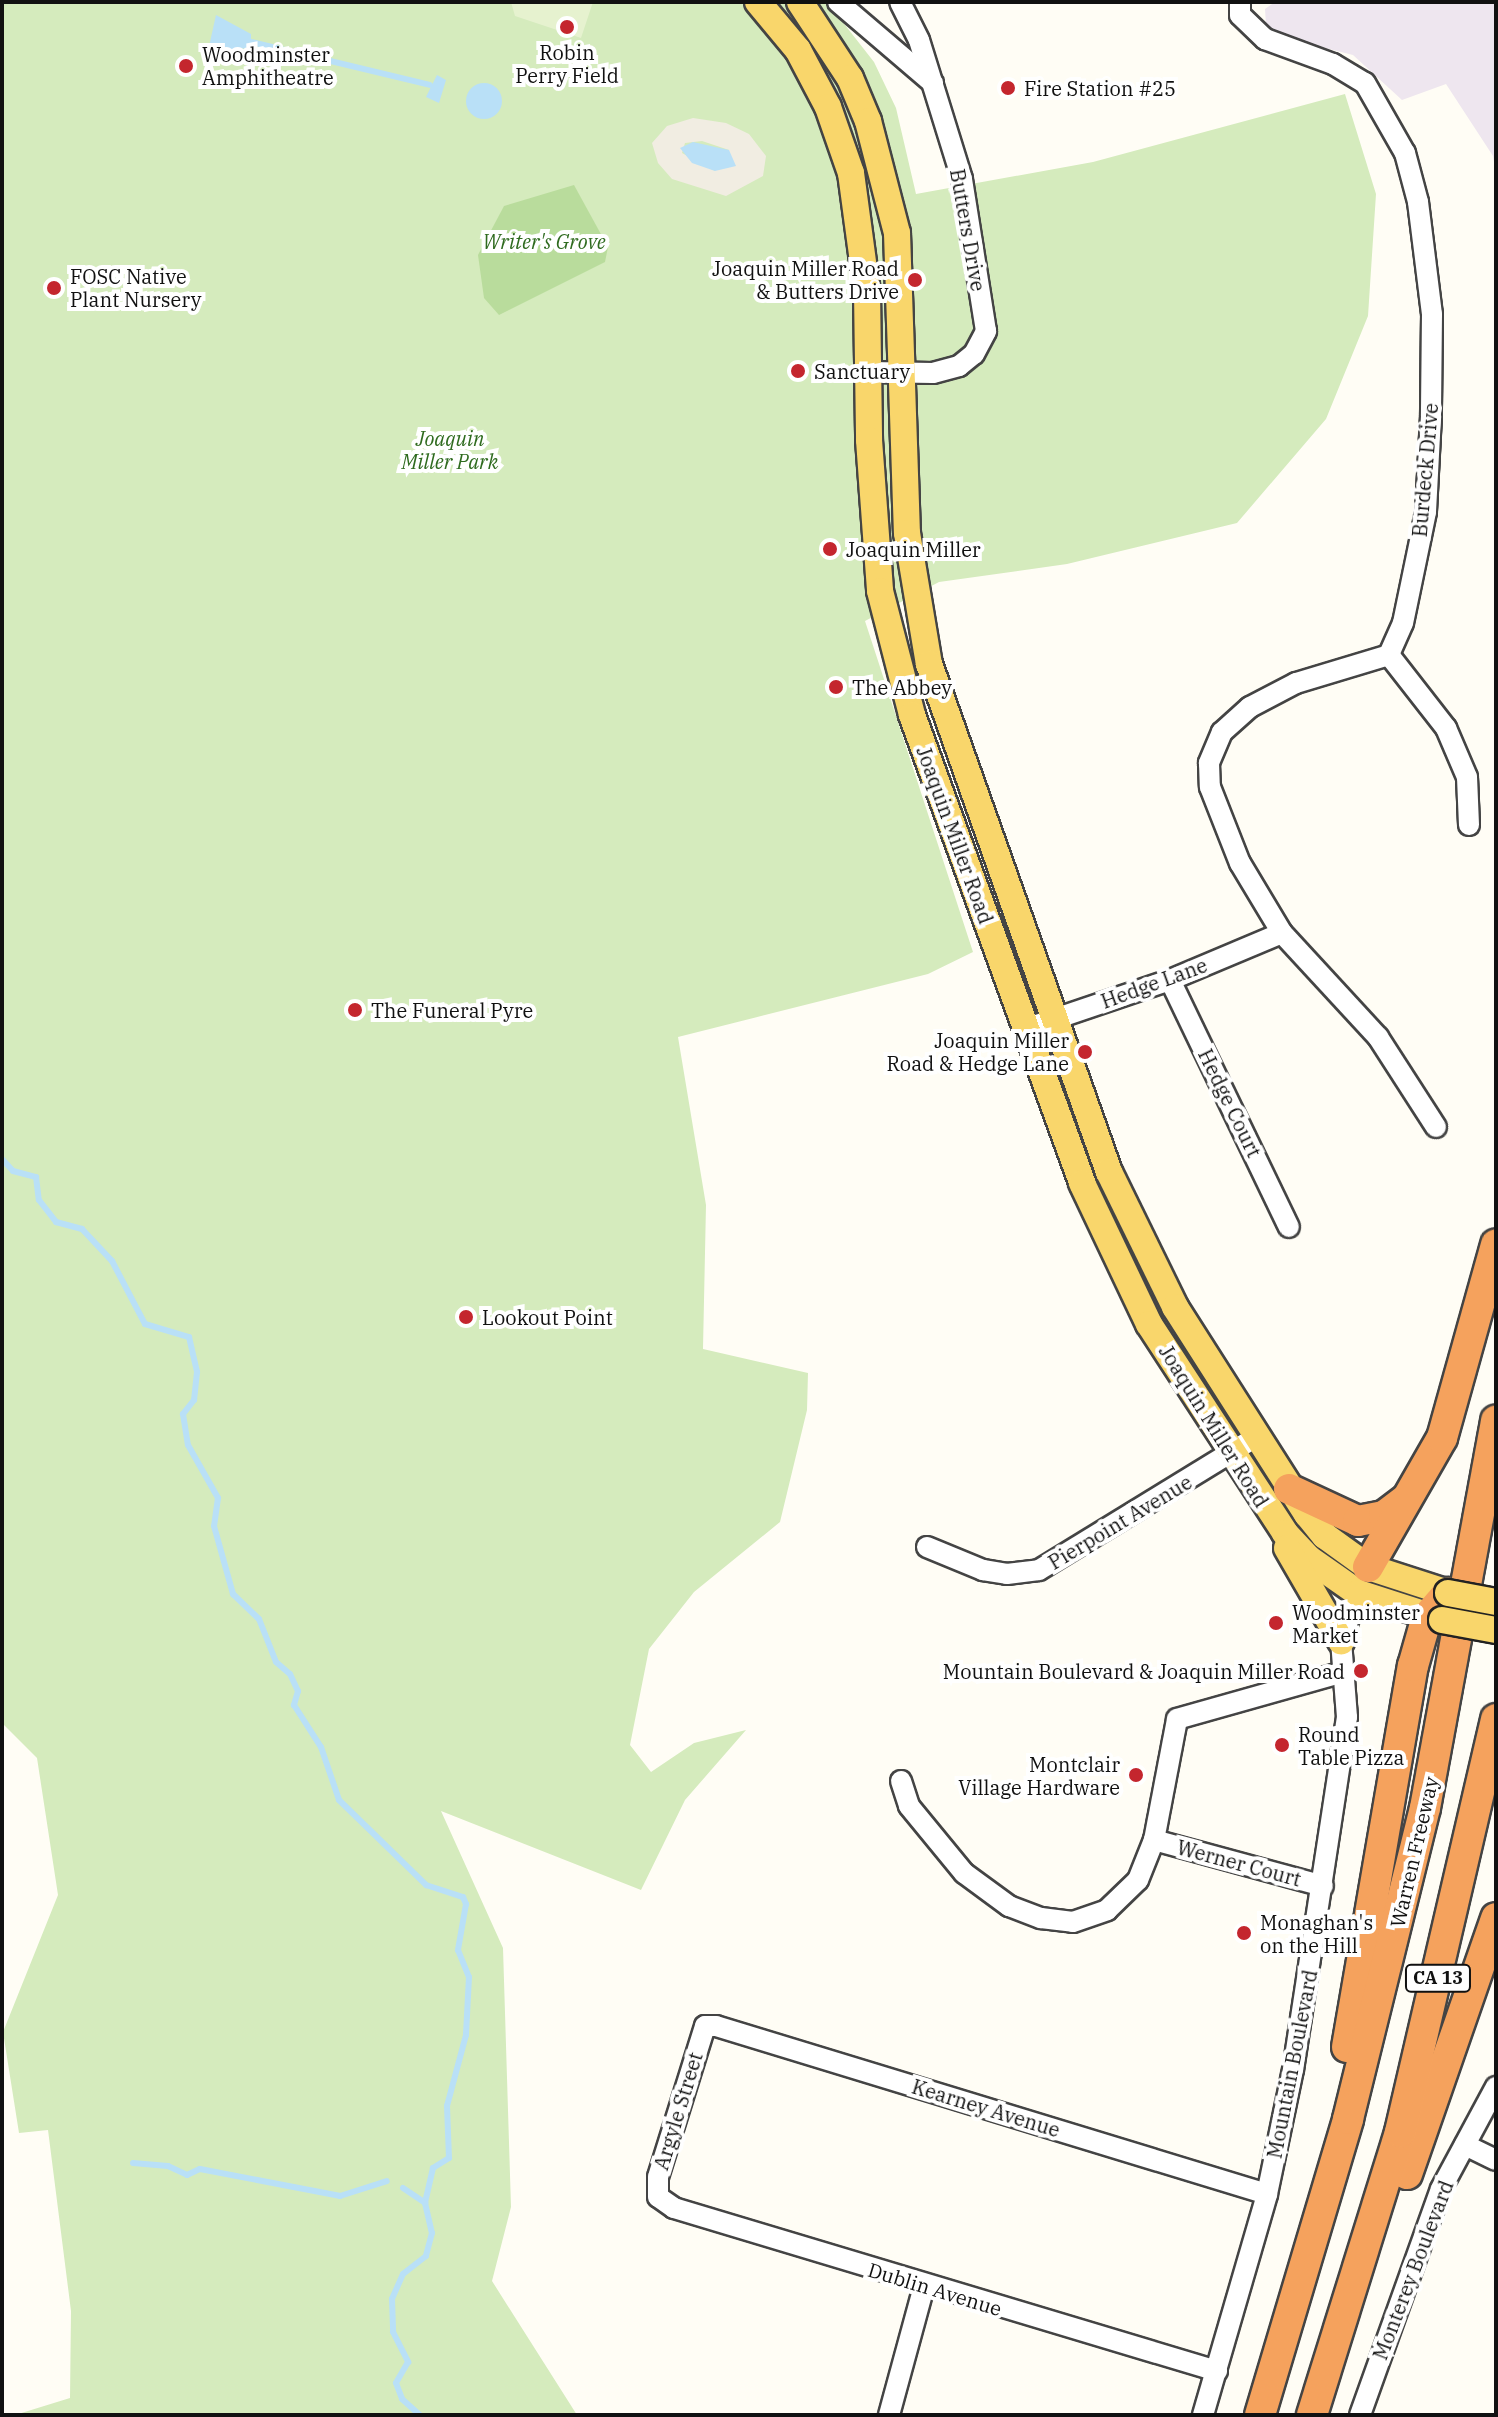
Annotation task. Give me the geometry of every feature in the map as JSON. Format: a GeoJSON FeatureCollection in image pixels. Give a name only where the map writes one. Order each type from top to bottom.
{"type":"FeatureCollection","features":[{"type":"Feature","properties":{"kind":"highway"},"geometry":{"type":"LineString","coordinates":[[1363,1580],[1421,1480],[1452,1413],[1496,1244]]}},
{"type":"Feature","properties":{"kind":"highway","name":"Warren Freeway"},"geometry":{"type":"LineString","coordinates":[[1260,2415],[1303,2277],[1425,1808],[1496,1420]]}},
{"type":"Feature","properties":{"kind":"highway"},"geometry":{"type":"LineString","coordinates":[[1289,1489],[1345,1519],[1371,1521],[1397,1508],[1421,1480]]}},
{"type":"Feature","properties":{"kind":"highway"},"geometry":{"type":"LineString","coordinates":[[1303,2277],[1382,1867],[1413,1666],[1439,1610]]}},
{"type":"Feature","properties":{"kind":"highway","name":"CA 13"},"geometry":{"type":"LineString","coordinates":[[1312,2415],[1372,2235],[1439,1976],[1496,1719]]}},
{"type":"Feature","properties":{"kind":"highway"},"geometry":{"type":"LineString","coordinates":[[1372,2235],[1400,2192],[1496,1918]]}},
{"type":"Feature","properties":{"kind":"main road","name":"Joaquin Miller Road"},"geometry":{"type":"LineString","coordinates":[[758,2],[798,50],[828,107],[851,173],[865,265],[880,591],[912,715],[1082,1183],[1149,1324],[1262,1503],[1308,1558],[1363,1580]]}},
{"type":"Feature","properties":{"kind":"main road","name":"Joaquin Miller Road"},"geometry":{"type":"LineString","coordinates":[[800,2],[850,78],[883,168],[897,233],[899,372],[907,533],[929,664],[1053,1019],[1109,1172],[1168,1294],[1289,1489],[1363,1580]]}},
{"type":"Feature","properties":{"kind":"main road"},"geometry":{"type":"LineString","coordinates":[[1262,1503],[1341,1641]]}},
{"type":"Feature","properties":{"kind":"main road"},"geometry":{"type":"LineString","coordinates":[[1363,1580],[1496,1630]]}},
{"type":"Feature","properties":{"kind":"main road"},"geometry":{"type":"LineString","coordinates":[[1439,1610],[1496,1602]]}},
{"type":"Feature","properties":{"kind":"street"},"geometry":{"type":"LineString","coordinates":[[838,2],[933,83]]}},
{"type":"Feature","properties":{"kind":"street","name":"Butters Drive"},"geometry":{"type":"LineString","coordinates":[[869,372],[959,366],[974,354],[986,331],[962,179],[933,83],[900,2]]}},
{"type":"Feature","properties":{"kind":"street","name":"Burdeck Drive"},"geometry":{"type":"LineString","coordinates":[[1240,2],[1240,15],[1265,39],[1333,64],[1365,83],[1405,153],[1418,202],[1432,314],[1426,512],[1403,623],[1389,655]]}},
{"type":"Feature","properties":{"kind":"street"},"geometry":{"type":"LineString","coordinates":[[1436,1127],[1378,1037],[1282,933],[1219,816],[1209,763],[1222,732],[1250,707],[1296,683],[1389,655],[1446,728],[1467,777],[1469,825]]}},
{"type":"Feature","properties":{"kind":"street","name":"Hedge Lane"},"geometry":{"type":"LineString","coordinates":[[1025,1029],[1170,980],[1282,933]]}},
{"type":"Feature","properties":{"kind":"street","name":"Hedge Court"},"geometry":{"type":"LineString","coordinates":[[1170,980],[1289,1227]]}},
{"type":"Feature","properties":{"kind":"street","name":"Pierpoint Avenue"},"geometry":{"type":"LineString","coordinates":[[927,1547],[983,1570],[1007,1574],[1039,1570],[1258,1436]]}},
{"type":"Feature","properties":{"kind":"street","name":"Mountain Boulevard"},"geometry":{"type":"LineString","coordinates":[[1203,2415],[1267,2194],[1323,1886],[1347,1717],[1340,1673],[1341,1641],[1363,1580]]}},
{"type":"Feature","properties":{"kind":"street"},"geometry":{"type":"LineString","coordinates":[[901,1781],[909,1806],[964,1873],[1009,1906],[1041,1918],[1073,1922],[1107,1910],[1138,1880],[1154,1840],[1177,1719],[1340,1673]]}},
{"type":"Feature","properties":{"kind":"street","name":"Werner Court"},"geometry":{"type":"LineString","coordinates":[[1154,1840],[1323,1886]]}},
{"type":"Feature","properties":{"kind":"street","name":"Kearney Avenue"},"geometry":{"type":"LineString","coordinates":[[705,2026],[1267,2194]]}},
{"type":"Feature","properties":{"kind":"street","name":"Argyle Street"},"geometry":{"type":"LineString","coordinates":[[658,2197],[658,2177],[705,2026]]}},
{"type":"Feature","properties":{"kind":"street","name":"Monterey Boulevard"},"geometry":{"type":"LineString","coordinates":[[1360,2415],[1415,2253],[1465,2145],[1496,2087]]}},
{"type":"Feature","properties":{"kind":"street"},"geometry":{"type":"LineString","coordinates":[[1465,2145],[1496,2160]]}},
{"type":"Feature","properties":{"kind":"street","name":"Dublin Avenue"},"geometry":{"type":"LineString","coordinates":[[658,2197],[674,2208],[924,2286],[1217,2371]]}},
{"type":"Feature","properties":{"kind":"street"},"geometry":{"type":"LineString","coordinates":[[889,2415],[924,2286]]}},
{"type":"Feature","properties":{"kind":"shaded area"},"geometry":{"type":"Polygon","coordinates":[[[1275,2],[1496,2],[1496,174],[1493,156],[1446,84],[1402,100],[1353,55],[1277,36],[1266,25],[1265,9],[1275,2]]]}},
{"type":"Feature","properties":{"kind":"shaded area"},"geometry":{"type":"Polygon","coordinates":[[[693,118],[726,123],[749,134],[766,156],[763,176],[726,196],[672,179],[658,163],[652,143],[667,126],[693,118]],[[702,141],[685,143],[682,153],[715,171],[729,150],[702,141]]]}},
{"type":"Feature","properties":{"kind":"green space","name":"Joaquin Miller Park"},"geometry":{"type":"Polygon","coordinates":[[[2,2],[827,2],[874,62],[896,108],[916,194],[1093,162],[1345,94],[1376,194],[1368,316],[1326,419],[1237,523],[1067,564],[939,582],[865,621],[973,952],[928,974],[678,1037],[706,1205],[703,1349],[808,1373],[807,1410],[780,1522],[694,1592],[649,1649],[630,1745],[651,1772],[694,1743],[746,1730],[685,1800],[641,1890],[441,1811],[503,1948],[511,2207],[492,2281],[577,2415],[15,2415],[70,2398],[71,2311],[48,2130],[19,2133],[3,2032],[58,1895],[37,1758],[2,1723],[2,2]]]}},
{"type":"Feature","properties":{"kind":"green space","name":"Robin Perry Field"},"geometry":{"type":"Polygon","coordinates":[[[511,2],[593,2],[581,38],[515,16],[511,2]]]}},
{"type":"Feature","properties":{"kind":"green space","name":"Writer's Grove"},"geometry":{"type":"Polygon","coordinates":[[[574,185],[608,247],[605,262],[499,315],[484,298],[478,255],[504,206],[574,185]]]}},
{"type":"Feature","properties":{"kind":"water"},"geometry":{"type":"Polygon","coordinates":[[[216,15],[251,34],[251,48],[208,51],[216,15]]]}},
{"type":"Feature","properties":{"kind":"water"},"geometry":{"type":"Polygon","coordinates":[[[437,75],[446,80],[439,103],[426,97],[437,75]]]}},
{"type":"Feature","properties":{"kind":"water"},"geometry":{"type":"Polygon","coordinates":[[[484,83],[496,89],[502,101],[496,113],[484,119],[472,113],[466,101],[472,89],[484,83]]]}},
{"type":"Feature","properties":{"kind":"water"},"geometry":{"type":"Polygon","coordinates":[[[693,142],[729,150],[736,166],[715,171],[692,163],[680,148],[693,142]]]}},
{"type":"Feature","properties":{"kind":"waterway"},"geometry":{"type":"LineString","coordinates":[[247,41],[430,85]]}},
{"type":"Feature","properties":{"kind":"waterway"},"geometry":{"type":"LineString","coordinates":[[2,1159],[13,1171],[36,1177],[39,1200],[56,1222],[82,1229],[112,1261],[145,1324],[189,1337],[197,1372],[194,1400],[183,1414],[188,1445],[218,1498],[214,1526],[233,1594],[259,1619],[276,1662],[290,1674],[298,1691],[294,1705],[321,1747],[339,1800],[426,1885],[463,1897],[466,1904],[458,1950],[469,1977],[466,2035],[447,2106],[449,2158],[433,2168],[425,2203],[432,2233],[426,2256],[403,2274],[392,2299],[393,2332],[408,2362],[396,2383],[402,2399],[420,2415]]}},
{"type":"Feature","properties":{"kind":"waterway"},"geometry":{"type":"LineString","coordinates":[[133,2163],[168,2166],[187,2175],[200,2169],[340,2196],[387,2181]]}},
{"type":"Feature","properties":{"kind":"waterway"},"geometry":{"type":"LineString","coordinates":[[403,2188],[425,2203]]}},
{"type":"Feature","properties":{"kind":"place","name":"Robin Perry Field"},"geometry":{"type":"Point","coordinates":[567,27]}},
{"type":"Feature","properties":{"kind":"place","name":"Woodminster Amphitheatre"},"geometry":{"type":"Point","coordinates":[186,66]}},
{"type":"Feature","properties":{"kind":"place","name":"Fire Station #25"},"geometry":{"type":"Point","coordinates":[1008,88]}},
{"type":"Feature","properties":{"kind":"place","name":"Joaquin Miller Road & Butters Drive"},"geometry":{"type":"Point","coordinates":[915,280]}},
{"type":"Feature","properties":{"kind":"place","name":"FOSC Native Plant Nursery"},"geometry":{"type":"Point","coordinates":[54,288]}},
{"type":"Feature","properties":{"kind":"place","name":"Sanctuary"},"geometry":{"type":"Point","coordinates":[798,371]}},
{"type":"Feature","properties":{"kind":"place","name":"Joaquin Miller"},"geometry":{"type":"Point","coordinates":[830,549]}},
{"type":"Feature","properties":{"kind":"place","name":"The Abbey"},"geometry":{"type":"Point","coordinates":[836,687]}},
{"type":"Feature","properties":{"kind":"place","name":"The Funeral Pyre"},"geometry":{"type":"Point","coordinates":[355,1010]}},
{"type":"Feature","properties":{"kind":"place","name":"Joaquin Miller Road & Hedge Lane"},"geometry":{"type":"Point","coordinates":[1085,1052]}},
{"type":"Feature","properties":{"kind":"place","name":"Lookout Point"},"geometry":{"type":"Point","coordinates":[466,1317]}},
{"type":"Feature","properties":{"kind":"place","name":"Woodminster Market"},"geometry":{"type":"Point","coordinates":[1276,1623]}},
{"type":"Feature","properties":{"kind":"place","name":"Mountain Boulevard & Joaquin Miller Road"},"geometry":{"type":"Point","coordinates":[1361,1671]}},
{"type":"Feature","properties":{"kind":"place","name":"Round Table Pizza"},"geometry":{"type":"Point","coordinates":[1282,1745]}},
{"type":"Feature","properties":{"kind":"place","name":"Montclair Village Hardware"},"geometry":{"type":"Point","coordinates":[1136,1775]}},
{"type":"Feature","properties":{"kind":"place","name":"Monaghan's on the Hill"},"geometry":{"type":"Point","coordinates":[1244,1933]}}]}
